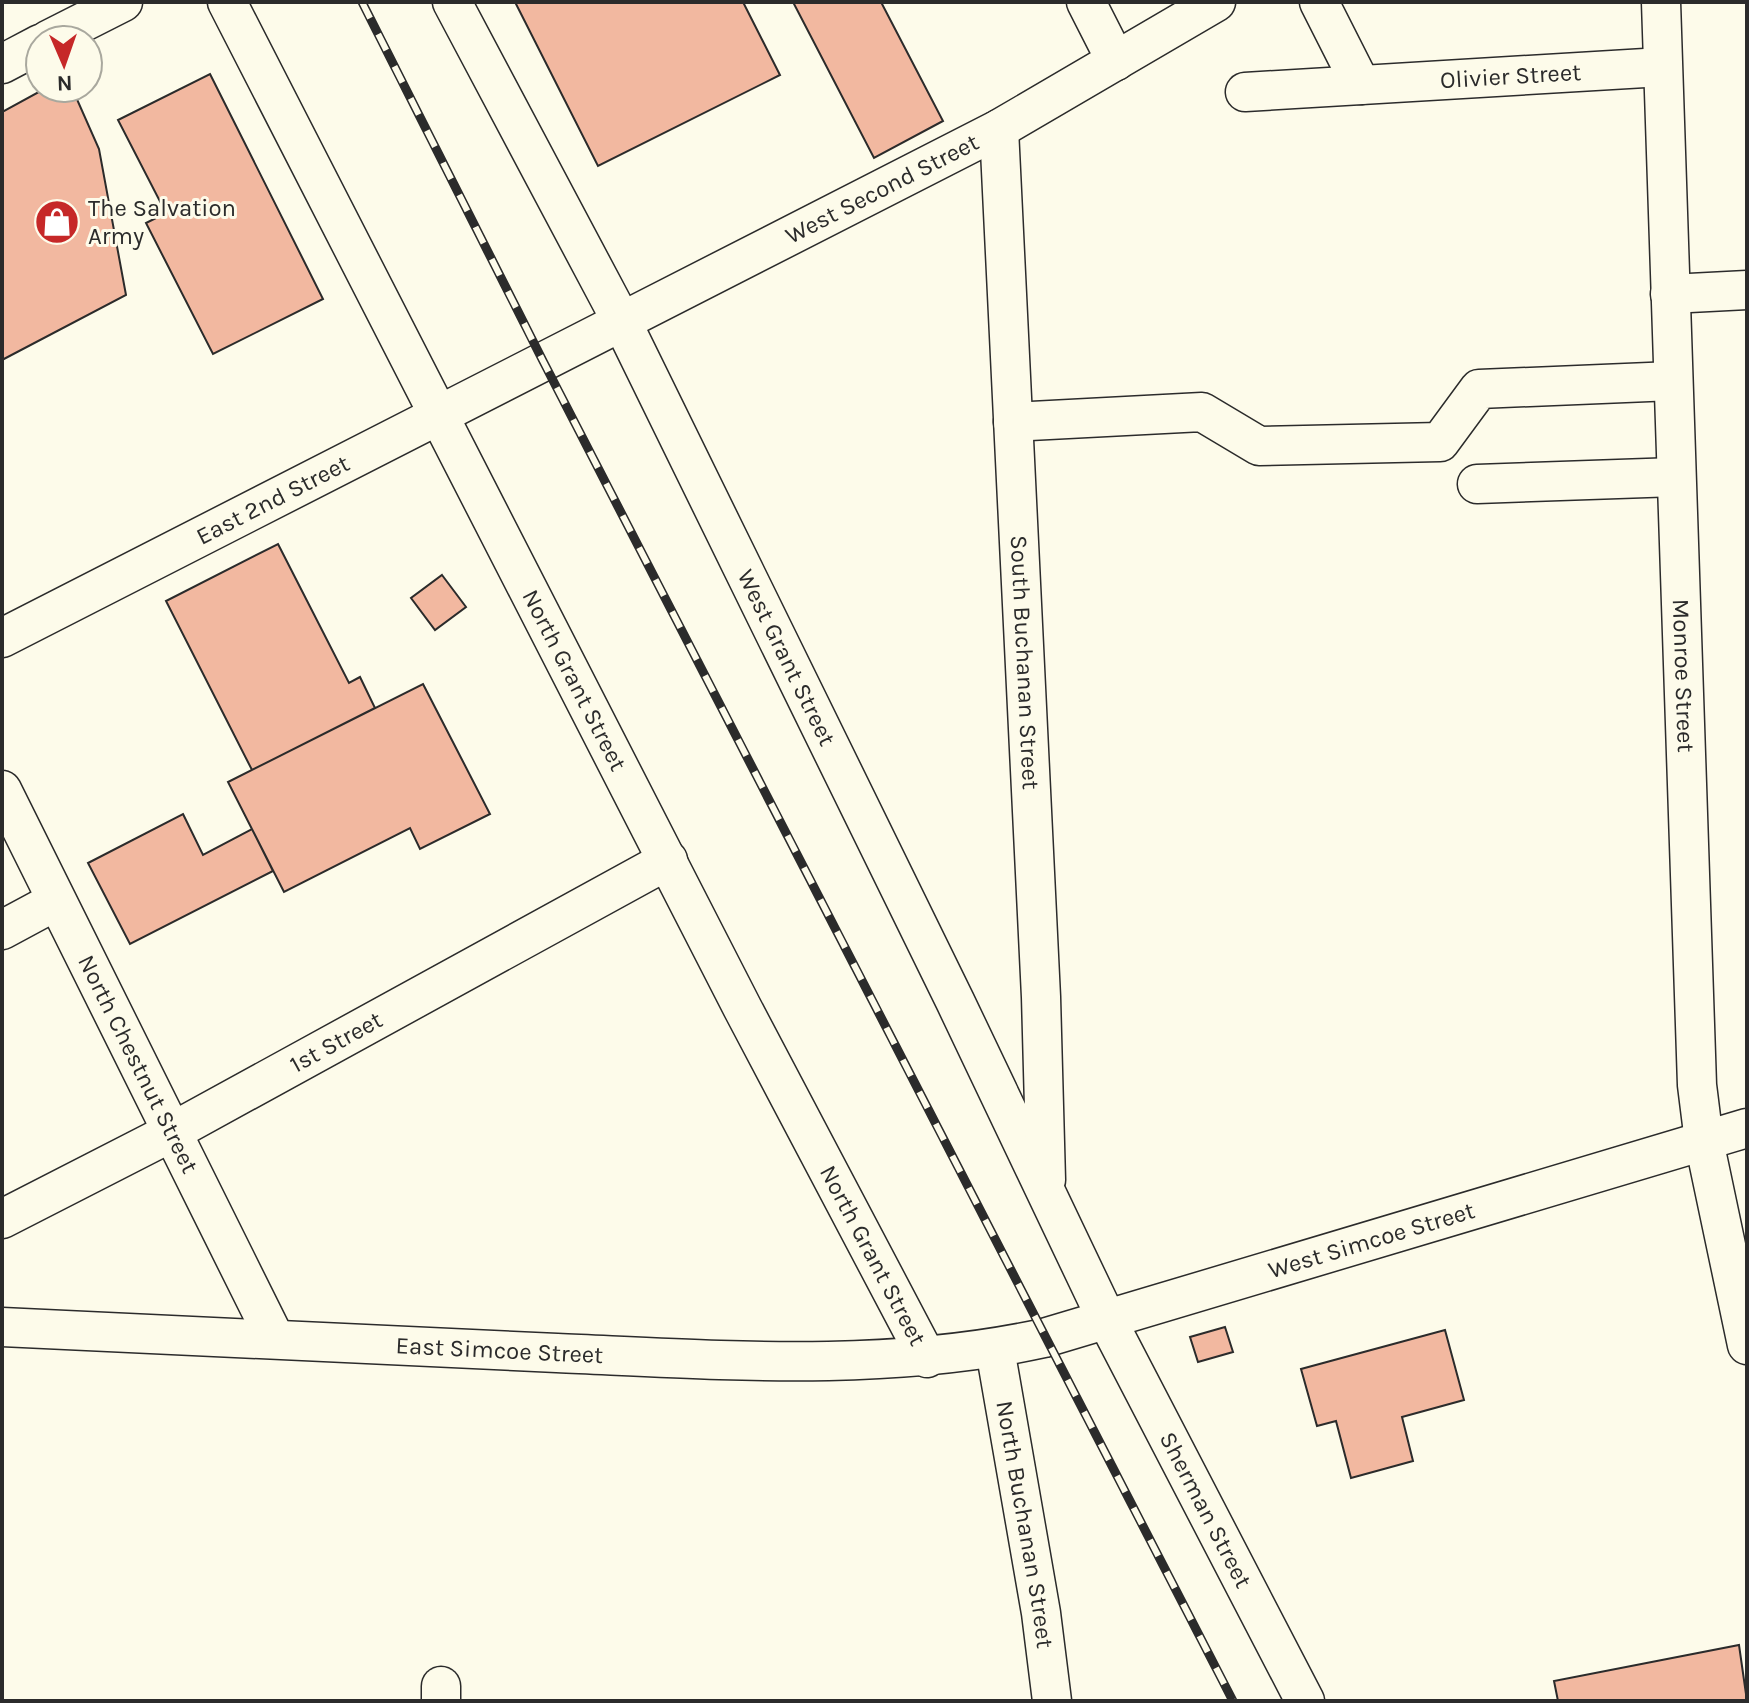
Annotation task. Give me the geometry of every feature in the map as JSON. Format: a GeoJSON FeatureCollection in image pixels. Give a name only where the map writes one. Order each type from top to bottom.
{"type":"FeatureCollection","features":[{"type":"Feature","properties":{"kind":"street"},"geometry":{"type":"LineString","coordinates":[[80,24],[123,2]]}},
{"type":"Feature","properties":{"kind":"street","name":"North Grant Street"},"geometry":{"type":"LineString","coordinates":[[227,2],[927,1358]]}},
{"type":"Feature","properties":{"kind":"street","name":"West Grant Street"},"geometry":{"type":"LineString","coordinates":[[452,2],[623,324],[948,987],[1106,1318]]}},
{"type":"Feature","properties":{"kind":"street"},"geometry":{"type":"LineString","coordinates":[[1086,2],[1116,61]]}},
{"type":"Feature","properties":{"kind":"street","name":"West Second Street"},"geometry":{"type":"LineString","coordinates":[[543,361],[623,324],[999,129],[1216,2]]}},
{"type":"Feature","properties":{"kind":"street"},"geometry":{"type":"LineString","coordinates":[[1319,2],[1361,85]]}},
{"type":"Feature","properties":{"kind":"street","name":"Monroe Street"},"geometry":{"type":"LineString","coordinates":[[1661,2],[1697,1085],[1704,1141],[1747,1345]]}},
{"type":"Feature","properties":{"kind":"street"},"geometry":{"type":"LineString","coordinates":[[2,64],[24,52]]}},
{"type":"Feature","properties":{"kind":"street","name":"Olivier Street"},"geometry":{"type":"LineString","coordinates":[[1245,92],[1662,67]]}},
{"type":"Feature","properties":{"kind":"street","name":"South Buchanan Street"},"geometry":{"type":"LineString","coordinates":[[999,129],[1041,981],[1046,1195]]}},
{"type":"Feature","properties":{"kind":"street"},"geometry":{"type":"LineString","coordinates":[[1670,294],[1747,290]]}},
{"type":"Feature","properties":{"kind":"street","name":"East 2nd Street"},"geometry":{"type":"LineString","coordinates":[[2,638],[543,361]]}},
{"type":"Feature","properties":{"kind":"street"},"geometry":{"type":"LineString","coordinates":[[1013,422],[1202,412],[1259,446],[1440,442],[1479,389],[1673,381]]}},
{"type":"Feature","properties":{"kind":"street"},"geometry":{"type":"LineString","coordinates":[[1477,484],[1676,477]]}},
{"type":"Feature","properties":{"kind":"street","name":"North Chestnut Street"},"geometry":{"type":"LineString","coordinates":[[2,790],[54,902],[275,1339]]}},
{"type":"Feature","properties":{"kind":"street","name":"1st Street"},"geometry":{"type":"LineString","coordinates":[[2,1219],[172,1132],[668,860]]}},
{"type":"Feature","properties":{"kind":"street"},"geometry":{"type":"LineString","coordinates":[[2,930],[54,902]]}},
{"type":"Feature","properties":{"kind":"street","name":"West Simcoe Street"},"geometry":{"type":"LineString","coordinates":[[995,1349],[1747,1128]]}},
{"type":"Feature","properties":{"kind":"street","name":"Sherman Street"},"geometry":{"type":"LineString","coordinates":[[1106,1318],[1305,1701]]}},
{"type":"Feature","properties":{"kind":"street","name":"East Simcoe Street"},"geometry":{"type":"LineString","coordinates":[[2,1327],[849,1363],[927,1358],[995,1349]]}},
{"type":"Feature","properties":{"kind":"street","name":"North Buchanan Street"},"geometry":{"type":"LineString","coordinates":[[995,1349],[1041,1613],[1052,1701]]}},
{"type":"Feature","properties":{"kind":"building"},"geometry":{"type":"Polygon","coordinates":[[[515,2],[743,2],[780,75],[598,166],[515,2]]]}},
{"type":"Feature","properties":{"kind":"building"},"geometry":{"type":"Polygon","coordinates":[[[793,2],[881,2],[943,121],[874,158],[793,2]]]}},
{"type":"Feature","properties":{"kind":"building"},"geometry":{"type":"Polygon","coordinates":[[[210,74],[323,299],[213,354],[146,223],[166,213],[118,120],[210,74]]]}},
{"type":"Feature","properties":{"kind":"building","name":"The Salvation Army"},"geometry":{"type":"Polygon","coordinates":[[[24,100],[24,104],[79,104],[99,149],[126,295],[2,360],[2,112],[24,100]]]}},
{"type":"Feature","properties":{"kind":"building"},"geometry":{"type":"Polygon","coordinates":[[[278,544],[349,683],[360,677],[375,708],[252,770],[166,601],[278,544]]]}},
{"type":"Feature","properties":{"kind":"building"},"geometry":{"type":"Polygon","coordinates":[[[442,575],[466,607],[435,630],[411,598],[442,575]]]}},
{"type":"Feature","properties":{"kind":"building"},"geometry":{"type":"Polygon","coordinates":[[[423,684],[490,814],[420,849],[410,828],[284,892],[228,782],[423,684]]]}},
{"type":"Feature","properties":{"kind":"building"},"geometry":{"type":"Polygon","coordinates":[[[183,814],[203,855],[252,829],[273,871],[130,944],[88,863],[183,814]]]}},
{"type":"Feature","properties":{"kind":"building"},"geometry":{"type":"Polygon","coordinates":[[[1225,1327],[1233,1352],[1198,1362],[1190,1337],[1225,1327]]]}},
{"type":"Feature","properties":{"kind":"building"},"geometry":{"type":"Polygon","coordinates":[[[1445,1330],[1464,1400],[1402,1417],[1413,1461],[1351,1478],[1336,1421],[1317,1426],[1301,1369],[1445,1330]]]}},
{"type":"Feature","properties":{"kind":"building"},"geometry":{"type":"Polygon","coordinates":[[[1739,1645],[1747,1701],[1558,1701],[1554,1681],[1739,1645]]]}},
{"type":"Feature","properties":{"kind":"railway"},"geometry":{"type":"LineString","coordinates":[[362,2],[543,361],[1233,1701]]}},
{"type":"Feature","properties":{"kind":"place","name":"The Salvation Army"},"geometry":{"type":"Point","coordinates":[57,222]}}]}
